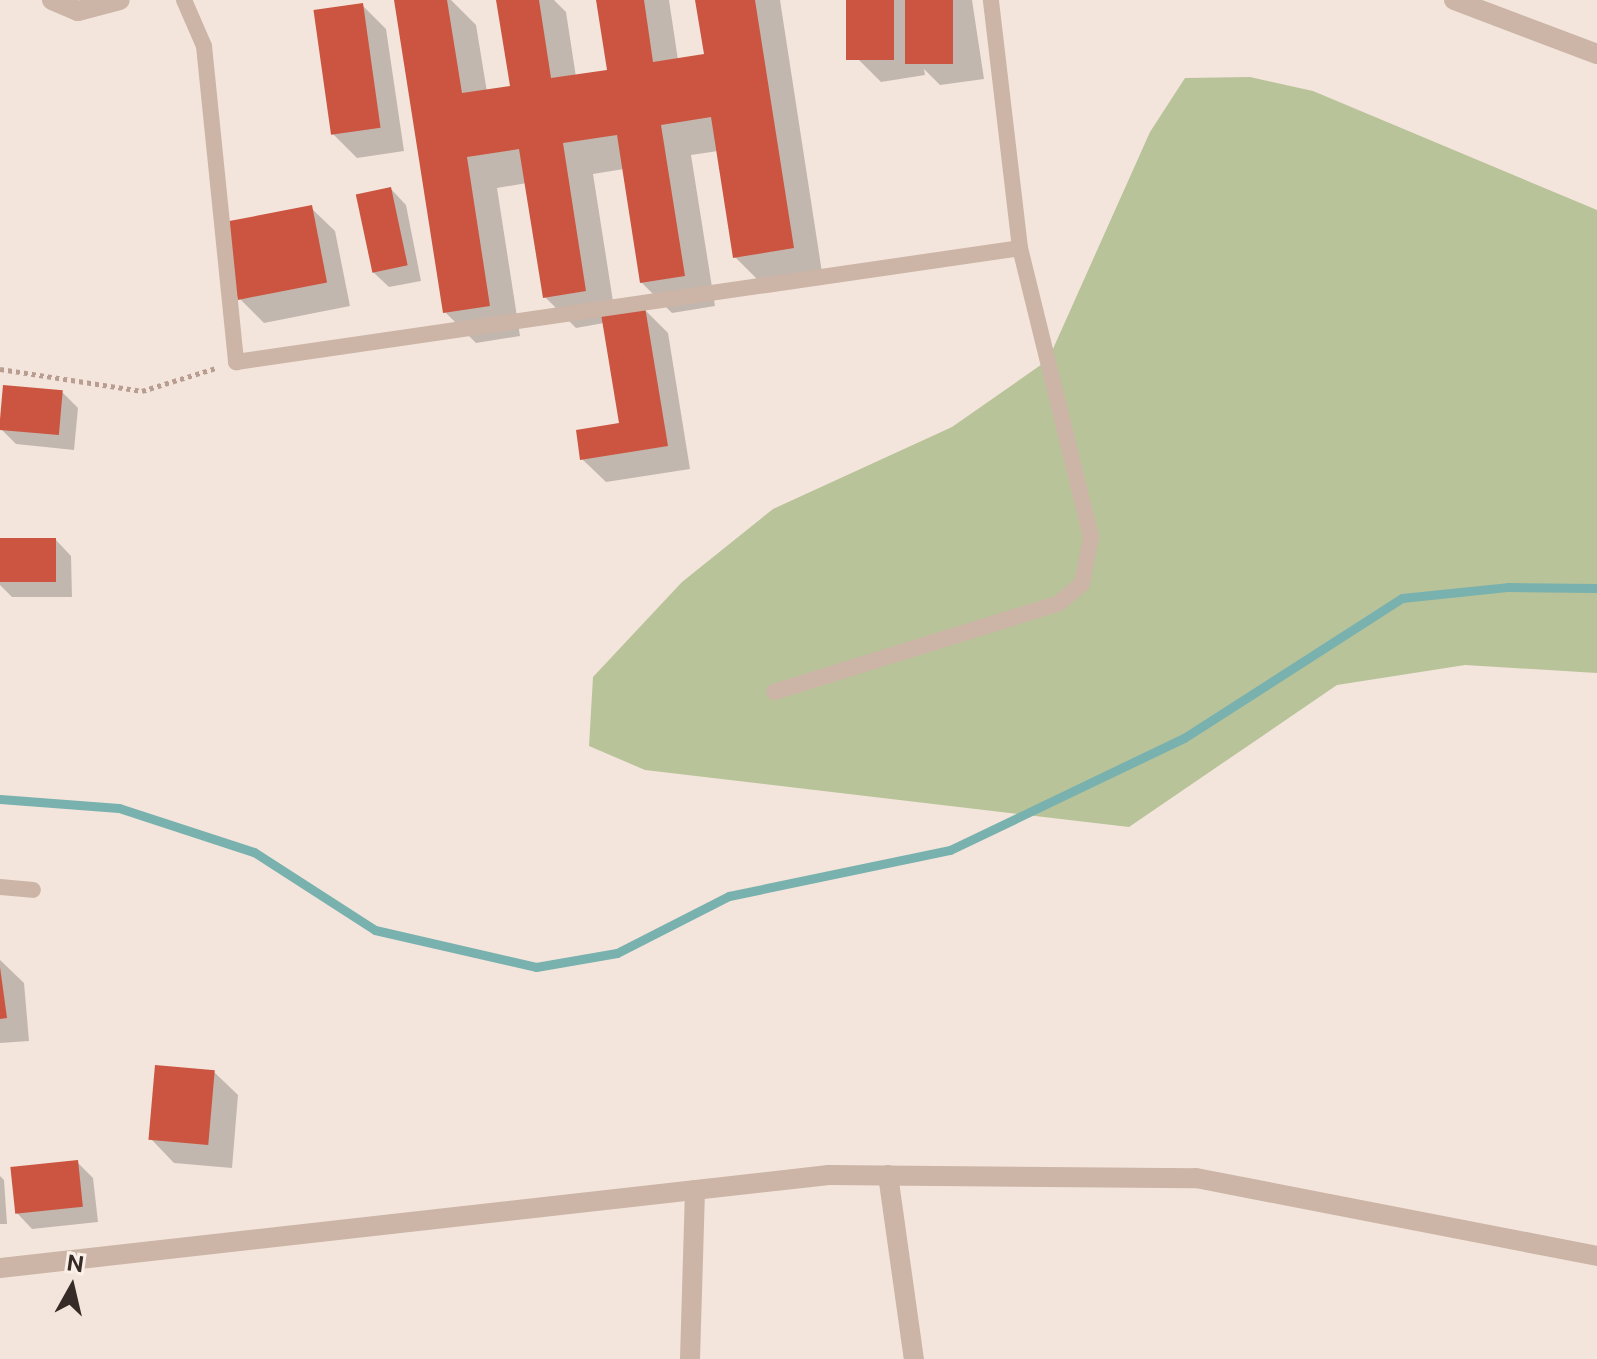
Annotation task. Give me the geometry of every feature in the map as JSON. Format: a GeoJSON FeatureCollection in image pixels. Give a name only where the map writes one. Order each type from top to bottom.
{"type":"FeatureCollection","features":[{"type":"Feature","properties":{"kind":"street"},"geometry":{"type":"LineString","coordinates":[[52,0],[78,11],[120,0]]}},
{"type":"Feature","properties":{"kind":"street"},"geometry":{"type":"LineString","coordinates":[[1454,0],[1597,54]]}},
{"type":"Feature","properties":{"kind":"street"},"geometry":{"type":"LineString","coordinates":[[888,1175],[914,1359]]}},
{"type":"Feature","properties":{"kind":"street"},"geometry":{"type":"LineString","coordinates":[[0,1268],[695,1190],[888,1175],[1196,1178],[1597,1256]]}},
{"type":"Feature","properties":{"kind":"street"},"geometry":{"type":"LineString","coordinates":[[690,1359],[695,1190]]}},
{"type":"Feature","properties":{"kind":"lane"},"geometry":{"type":"LineString","coordinates":[[184,0],[204,46],[236,362],[1020,248]]}},
{"type":"Feature","properties":{"kind":"lane"},"geometry":{"type":"LineString","coordinates":[[774,692],[1059,603],[1082,584],[1091,537],[1020,248],[991,0]]}},
{"type":"Feature","properties":{"kind":"lane"},"geometry":{"type":"LineString","coordinates":[[0,887],[33,890]]}},
{"type":"Feature","properties":{"kind":"path"},"geometry":{"type":"LineString","coordinates":[[0,369],[142,391],[236,362]]}},
{"type":"Feature","properties":{"kind":"green space"},"geometry":{"type":"Polygon","coordinates":[[[1250,77],[1313,91],[1597,210],[1597,673],[1465,665],[1337,685],[1129,827],[645,770],[589,746],[593,677],[682,582],[773,509],[952,427],[1048,360],[1150,132],[1185,78],[1250,77]]]}},
{"type":"Feature","properties":{"kind":"building"},"geometry":{"type":"Polygon","coordinates":[[[394,0],[447,0],[462,93],[510,86],[496,0],[539,0],[551,78],[607,70],[596,0],[644,0],[653,62],[704,54],[695,0],[755,0],[794,248],[733,258],[711,117],[661,125],[685,276],[640,283],[617,135],[563,143],[586,291],[543,298],[519,149],[467,157],[490,306],[443,313],[394,0]]]}},
{"type":"Feature","properties":{"kind":"building"},"geometry":{"type":"Polygon","coordinates":[[[846,0],[894,0],[894,60],[846,60],[846,0]]]}},
{"type":"Feature","properties":{"kind":"building"},"geometry":{"type":"Polygon","coordinates":[[[905,0],[953,0],[953,64],[905,64],[905,0]]]}},
{"type":"Feature","properties":{"kind":"building"},"geometry":{"type":"Polygon","coordinates":[[[363,3],[381,128],[331,135],[313,10],[363,3]]]}},
{"type":"Feature","properties":{"kind":"building"},"geometry":{"type":"Polygon","coordinates":[[[391,187],[408,265],[372,273],[356,194],[391,187]]]}},
{"type":"Feature","properties":{"kind":"building"},"geometry":{"type":"Polygon","coordinates":[[[312,205],[327,283],[238,300],[223,222],[312,205]]]}},
{"type":"Feature","properties":{"kind":"building"},"geometry":{"type":"Polygon","coordinates":[[[645,307],[668,446],[580,460],[576,430],[619,423],[601,314],[645,307]]]}},
{"type":"Feature","properties":{"kind":"building"},"geometry":{"type":"Polygon","coordinates":[[[3,385],[63,390],[59,435],[0,430],[3,385]]]}},
{"type":"Feature","properties":{"kind":"building"},"geometry":{"type":"Polygon","coordinates":[[[0,538],[56,538],[56,582],[0,582],[0,538]]]}},
{"type":"Feature","properties":{"kind":"building"},"geometry":{"type":"Polygon","coordinates":[[[0,967],[7,1018],[0,1019],[0,967]]]}},
{"type":"Feature","properties":{"kind":"building"},"geometry":{"type":"Polygon","coordinates":[[[155,1065],[215,1070],[208,1145],[148,1140],[155,1065]]]}},
{"type":"Feature","properties":{"kind":"building"},"geometry":{"type":"Polygon","coordinates":[[[78,1160],[83,1207],[15,1214],[10,1167],[78,1160]]]}},
{"type":"Feature","properties":{"kind":"waterway"},"geometry":{"type":"LineString","coordinates":[[0,799],[119,808],[254,852],[375,930],[536,967],[617,953],[729,896],[950,850],[1184,738],[1402,598],[1509,587],[1597,588]]}}]}
